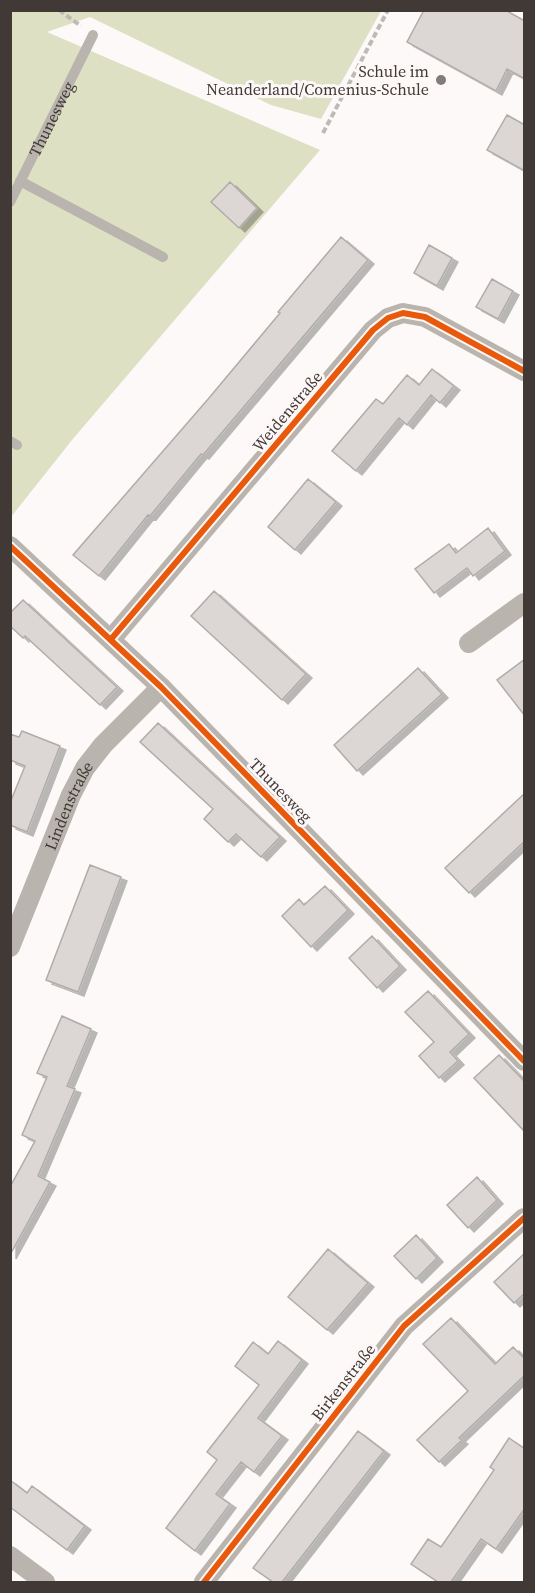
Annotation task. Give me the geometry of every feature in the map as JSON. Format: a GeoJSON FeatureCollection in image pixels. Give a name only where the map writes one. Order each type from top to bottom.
{"type":"FeatureCollection","features":[{"type":"Feature","properties":{"kind":"street","name":"Weidenstraße"},"geometry":{"type":"LineString","coordinates":[[112,638],[374,330],[388,318],[403,313],[425,317],[525,371]]}},
{"type":"Feature","properties":{"kind":"street","name":"Thunesweg"},"geometry":{"type":"LineString","coordinates":[[10,546],[112,638],[525,1061]]}},
{"type":"Feature","properties":{"kind":"street"},"geometry":{"type":"LineString","coordinates":[[469,643],[525,603]]}},
{"type":"Feature","properties":{"kind":"street","name":"Lindenstraße"},"geometry":{"type":"LineString","coordinates":[[10,947],[71,795],[85,768],[103,745],[161,687]]}},
{"type":"Feature","properties":{"kind":"street","name":"Birkenstraße"},"geometry":{"type":"LineString","coordinates":[[204,1582],[404,1326],[525,1218]]}},
{"type":"Feature","properties":{"kind":"street"},"geometry":{"type":"LineString","coordinates":[[10,1556],[45,1582]]}},
{"type":"Feature","properties":{"kind":"lane","name":"Thunesweg"},"geometry":{"type":"LineString","coordinates":[[10,202],[93,35]]}},
{"type":"Feature","properties":{"kind":"lane"},"geometry":{"type":"LineString","coordinates":[[20,181],[163,257]]}},
{"type":"Feature","properties":{"kind":"path"},"geometry":{"type":"LineString","coordinates":[[59,10],[93,35]]}},
{"type":"Feature","properties":{"kind":"path"},"geometry":{"type":"LineString","coordinates":[[323,133],[388,10]]}},
{"type":"Feature","properties":{"kind":"green space"},"geometry":{"type":"Polygon","coordinates":[[[10,11],[381,11],[321,119],[271,105],[90,17],[47,32],[320,150],[72,440],[11,517],[10,11]]]}},
{"type":"Feature","properties":{"kind":"building"},"geometry":{"type":"Polygon","coordinates":[[[424,10],[505,10],[525,21],[525,79],[507,69],[496,91],[407,42],[424,10]]]}},
{"type":"Feature","properties":{"kind":"building"},"geometry":{"type":"Polygon","coordinates":[[[507,115],[525,125],[525,171],[487,150],[507,115]]]}},
{"type":"Feature","properties":{"kind":"building"},"geometry":{"type":"Polygon","coordinates":[[[230,182],[257,208],[239,228],[211,202],[230,182]]]}},
{"type":"Feature","properties":{"kind":"building"},"geometry":{"type":"Polygon","coordinates":[[[341,237],[368,260],[203,455],[201,454],[150,516],[148,515],[99,576],[73,555],[209,398],[341,237]]]}},
{"type":"Feature","properties":{"kind":"building"},"geometry":{"type":"Polygon","coordinates":[[[429,245],[452,258],[437,286],[414,273],[429,245]]]}},
{"type":"Feature","properties":{"kind":"building"},"geometry":{"type":"Polygon","coordinates":[[[492,279],[513,291],[498,319],[476,307],[492,279]]]}},
{"type":"Feature","properties":{"kind":"building"},"geometry":{"type":"Polygon","coordinates":[[[432,369],[454,386],[440,403],[431,395],[407,425],[399,418],[356,471],[332,451],[376,399],[383,404],[407,375],[419,385],[432,369]]]}},
{"type":"Feature","properties":{"kind":"building"},"geometry":{"type":"Polygon","coordinates":[[[308,479],[336,502],[295,550],[268,527],[308,479]]]}},
{"type":"Feature","properties":{"kind":"building"},"geometry":{"type":"Polygon","coordinates":[[[488,528],[505,551],[473,576],[467,568],[434,593],[415,569],[449,544],[456,553],[488,528]]]}},
{"type":"Feature","properties":{"kind":"building"},"geometry":{"type":"Polygon","coordinates":[[[214,591],[306,674],[282,700],[191,616],[214,591]]]}},
{"type":"Feature","properties":{"kind":"building"},"geometry":{"type":"Polygon","coordinates":[[[23,600],[117,687],[100,705],[25,636],[23,638],[10,626],[10,613],[23,600]]]}},
{"type":"Feature","properties":{"kind":"building"},"geometry":{"type":"Polygon","coordinates":[[[525,659],[525,716],[497,680],[525,659]]]}},
{"type":"Feature","properties":{"kind":"building"},"geometry":{"type":"Polygon","coordinates":[[[418,668],[442,694],[357,771],[334,745],[418,668]]]}},
{"type":"Feature","properties":{"kind":"building"},"geometry":{"type":"Polygon","coordinates":[[[158,723],[280,837],[261,857],[236,834],[228,842],[204,819],[213,809],[140,742],[158,723]]]}},
{"type":"Feature","properties":{"kind":"building"},"geometry":{"type":"Polygon","coordinates":[[[22,731],[60,746],[27,832],[10,825],[10,803],[25,766],[10,760],[10,734],[19,737],[22,731]]]}},
{"type":"Feature","properties":{"kind":"building"},"geometry":{"type":"Polygon","coordinates":[[[525,793],[525,841],[469,893],[445,868],[525,793]]]}},
{"type":"Feature","properties":{"kind":"building"},"geometry":{"type":"Polygon","coordinates":[[[90,865],[121,877],[78,992],[46,980],[90,865]]]}},
{"type":"Feature","properties":{"kind":"building"},"geometry":{"type":"Polygon","coordinates":[[[325,886],[348,910],[311,947],[282,916],[299,899],[304,905],[325,886]]]}},
{"type":"Feature","properties":{"kind":"building"},"geometry":{"type":"Polygon","coordinates":[[[372,936],[400,966],[377,988],[349,958],[372,936]]]}},
{"type":"Feature","properties":{"kind":"building"},"geometry":{"type":"Polygon","coordinates":[[[428,991],[469,1034],[450,1052],[458,1061],[439,1078],[419,1056],[434,1042],[405,1012],[428,991]]]}},
{"type":"Feature","properties":{"kind":"building"},"geometry":{"type":"Polygon","coordinates":[[[62,1016],[91,1029],[67,1086],[75,1089],[38,1176],[50,1182],[10,1255],[10,1187],[35,1141],[22,1135],[47,1077],[37,1073],[62,1016]]]}},
{"type":"Feature","properties":{"kind":"building"},"geometry":{"type":"Polygon","coordinates":[[[499,1055],[525,1082],[525,1132],[474,1078],[499,1055]]]}},
{"type":"Feature","properties":{"kind":"building"},"geometry":{"type":"Polygon","coordinates":[[[477,1177],[497,1200],[468,1228],[447,1205],[477,1177]]]}},
{"type":"Feature","properties":{"kind":"building"},"geometry":{"type":"Polygon","coordinates":[[[416,1235],[437,1258],[416,1279],[394,1256],[416,1235]]]}},
{"type":"Feature","properties":{"kind":"building"},"geometry":{"type":"Polygon","coordinates":[[[328,1249],[368,1283],[327,1330],[288,1297],[328,1249]]]}},
{"type":"Feature","properties":{"kind":"building"},"geometry":{"type":"Polygon","coordinates":[[[525,1253],[525,1293],[514,1303],[494,1282],[525,1253]]]}},
{"type":"Feature","properties":{"kind":"building"},"geometry":{"type":"Polygon","coordinates":[[[451,1318],[495,1364],[513,1347],[525,1359],[525,1375],[459,1438],[462,1440],[439,1462],[417,1440],[468,1391],[423,1344],[451,1318]]]}},
{"type":"Feature","properties":{"kind":"building"},"geometry":{"type":"Polygon","coordinates":[[[278,1341],[302,1360],[258,1418],[282,1436],[254,1472],[241,1462],[216,1494],[230,1504],[195,1551],[166,1528],[217,1460],[207,1452],[259,1385],[235,1366],[253,1342],[268,1354],[278,1341]]]}},
{"type":"Feature","properties":{"kind":"building"},"geometry":{"type":"Polygon","coordinates":[[[358,1431],[384,1451],[282,1582],[273,1582],[253,1568],[358,1431]]]}},
{"type":"Feature","properties":{"kind":"building"},"geometry":{"type":"Polygon","coordinates":[[[509,1438],[525,1449],[525,1508],[496,1549],[481,1539],[451,1582],[438,1582],[411,1564],[428,1539],[441,1547],[494,1470],[490,1467],[509,1438]]]}},
{"type":"Feature","properties":{"kind":"building"},"geometry":{"type":"Polygon","coordinates":[[[10,1480],[27,1493],[32,1486],[85,1526],[67,1550],[10,1507],[10,1480]]]}},
{"type":"Feature","properties":{"kind":"cycle path"},"geometry":{"type":"LineString","coordinates":[[112,638],[373,330],[388,318],[403,313],[425,317],[524,371]]}},
{"type":"Feature","properties":{"kind":"cycle path"},"geometry":{"type":"LineString","coordinates":[[10,546],[161,687],[524,1061]]}},
{"type":"Feature","properties":{"kind":"cycle path"},"geometry":{"type":"LineString","coordinates":[[204,1582],[404,1326],[524,1218]]}},
{"type":"Feature","properties":{"kind":"place","name":"Schule im Neanderland/Comenius-Schule"},"geometry":{"type":"Point","coordinates":[441,80]}}]}
